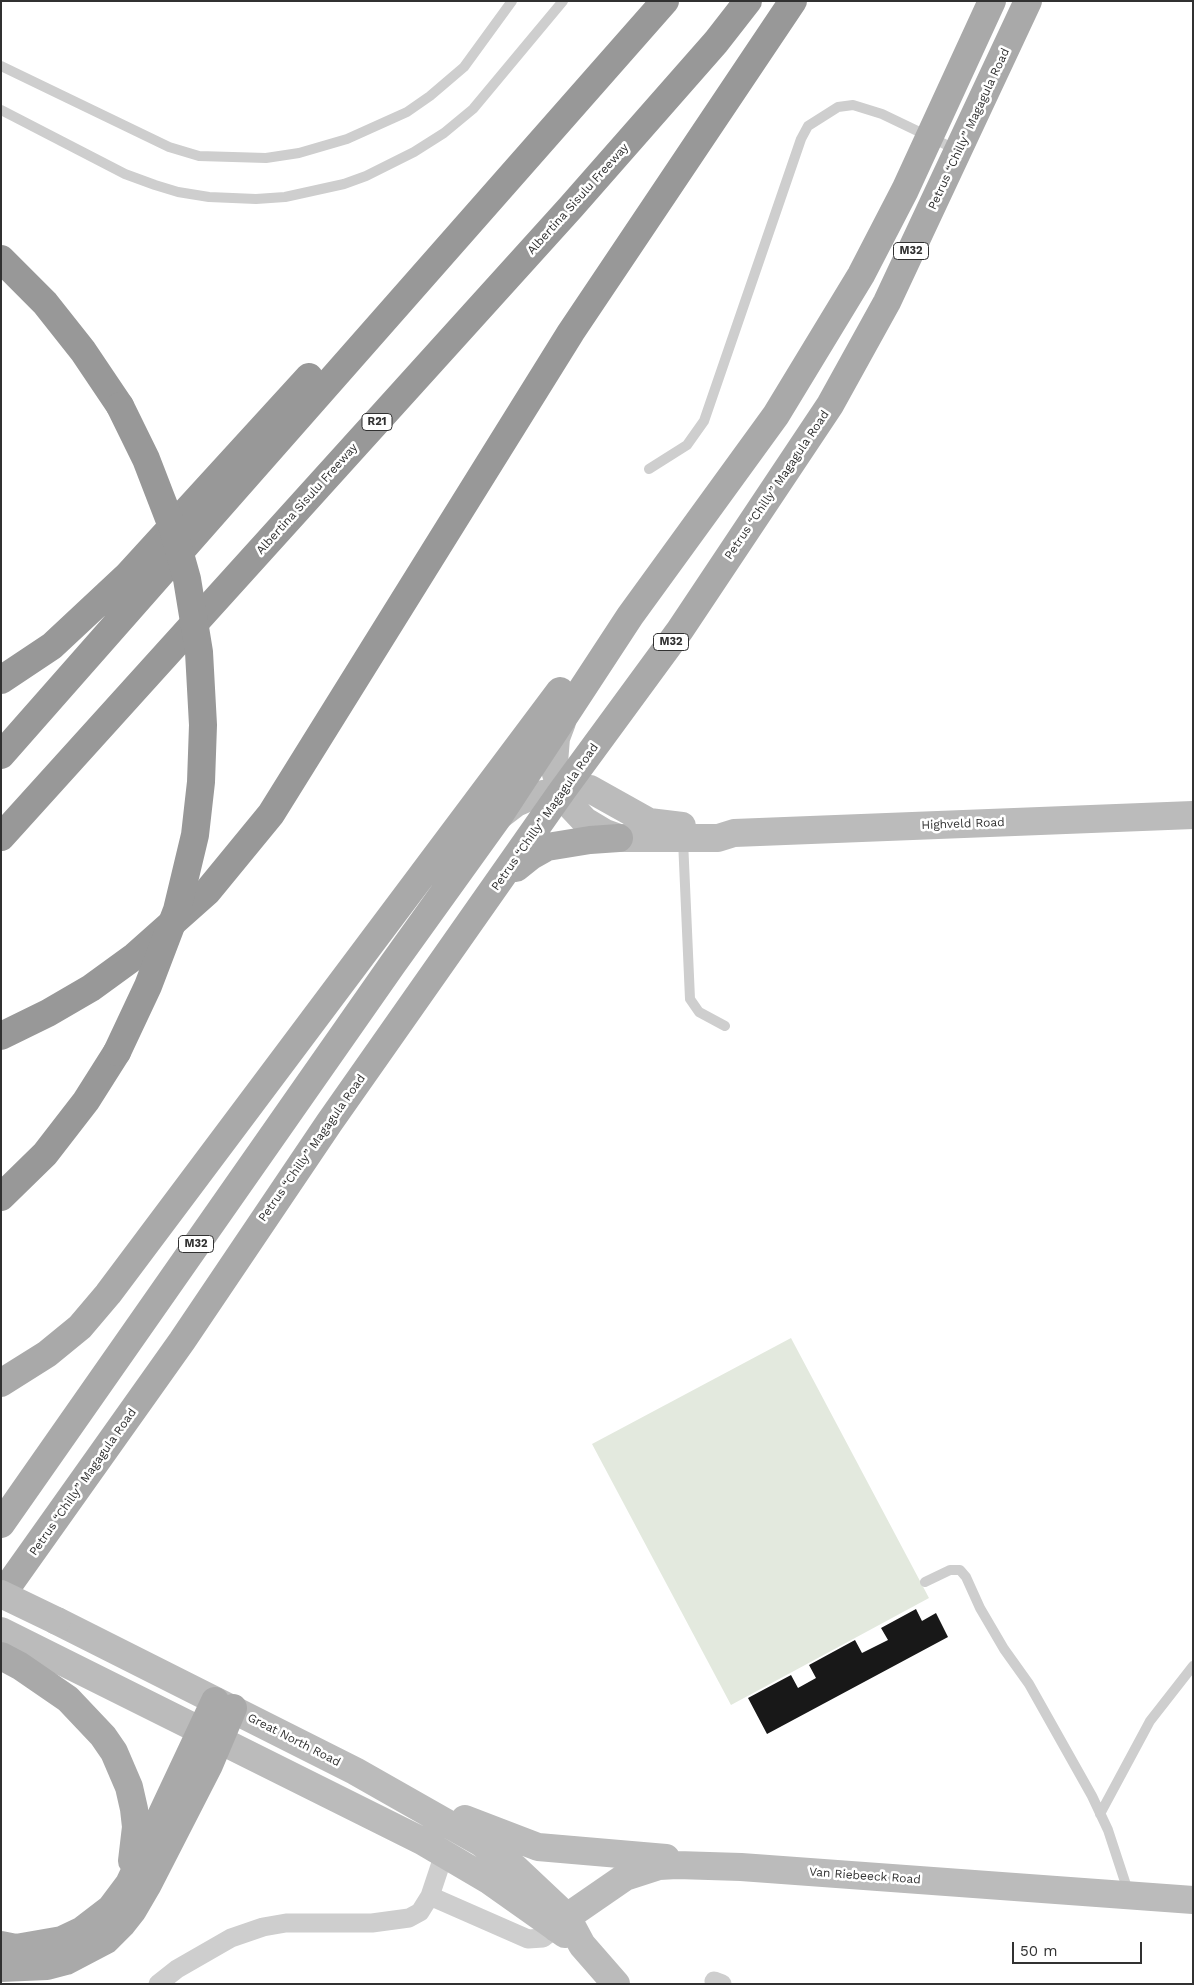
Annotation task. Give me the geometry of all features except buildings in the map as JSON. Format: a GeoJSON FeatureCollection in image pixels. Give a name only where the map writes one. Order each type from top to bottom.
{"type":"FeatureCollection","features":[{"type":"Feature","properties":{"kind":"highway"},"geometry":{"type":"LineString","coordinates":[[1,755],[140,600],[665,1]]}},
{"type":"Feature","properties":{"kind":"highway","name":"Albertina Sisulu Freeway"},"geometry":{"type":"LineString","coordinates":[[1,837],[571,208],[716,42],[748,1]]}},
{"type":"Feature","properties":{"kind":"highway"},"geometry":{"type":"LineString","coordinates":[[1,1036],[48,1013],[91,988],[135,956],[207,892],[253,838],[307,759],[571,332],[793,1]]}},
{"type":"Feature","properties":{"kind":"highway"},"geometry":{"type":"LineString","coordinates":[[1,259],[45,303],[83,351],[120,406],[146,458],[166,512],[187,579],[199,652],[203,725],[201,782],[194,835],[178,910],[148,986],[117,1052],[86,1101],[45,1154],[1,1197]]}},
{"type":"Feature","properties":{"kind":"highway"},"geometry":{"type":"LineString","coordinates":[[1,680],[52,646],[128,575],[314,372],[330,361],[359,348]]}},
{"type":"Feature","properties":{"kind":"main road","name":"M32"},"geometry":{"type":"LineString","coordinates":[[1,1524],[386,973],[499,816],[630,616],[776,416],[812,360],[861,275],[929,137],[992,1]]}},
{"type":"Feature","properties":{"kind":"main road","name":"Petrus “Chilly” Magagula Road"},"geometry":{"type":"LineString","coordinates":[[1,1601],[6,1588],[177,1349],[329,1123],[562,791],[680,630],[830,405],[879,318],[1028,1]]}},
{"type":"Feature","properties":{"kind":"main road"},"geometry":{"type":"LineString","coordinates":[[1,1383],[47,1354],[80,1327],[108,1294],[585,657],[596,644],[630,616]]}},
{"type":"Feature","properties":{"kind":"main road","name":"Highveld Road"},"geometry":{"type":"LineString","coordinates":[[565,714],[554,751],[556,774],[562,791],[575,812],[585,821],[605,833],[620,838],[718,838],[734,833],[1193,815]]}},
{"type":"Feature","properties":{"kind":"main road","name":"Highveld Road"},"geometry":{"type":"LineString","coordinates":[[499,816],[516,803],[532,796],[576,788],[590,789],[649,822],[669,825],[716,827],[734,833]]}},
{"type":"Feature","properties":{"kind":"main road"},"geometry":{"type":"LineString","coordinates":[[498,882],[531,856],[547,847],[590,840],[620,838]]}},
{"type":"Feature","properties":{"kind":"main road","name":"Great North Road"},"geometry":{"type":"LineString","coordinates":[[6,1588],[57,1621],[224,1704],[412,1802],[494,1852],[515,1868],[562,1923]]}},
{"type":"Feature","properties":{"kind":"main road"},"geometry":{"type":"LineString","coordinates":[[1,1631],[19,1657],[85,1715],[103,1736],[120,1765],[129,1787],[136,1828],[129,1884]]}},
{"type":"Feature","properties":{"kind":"main road"},"geometry":{"type":"LineString","coordinates":[[19,1657],[211,1736],[444,1854],[562,1923],[616,1984]]}},
{"type":"Feature","properties":{"kind":"main road"},"geometry":{"type":"LineString","coordinates":[[1,1968],[47,1966],[66,1961],[106,1940],[122,1924],[147,1886],[224,1704]]}},
{"type":"Feature","properties":{"kind":"main road"},"geometry":{"type":"LineString","coordinates":[[1,1945],[16,1948],[39,1946],[62,1940],[82,1931],[110,1908],[129,1884],[211,1736]]}},
{"type":"Feature","properties":{"kind":"main road"},"geometry":{"type":"LineString","coordinates":[[412,1802],[426,1803],[538,1847],[698,1860],[741,1867]]}},
{"type":"Feature","properties":{"kind":"main road","name":"Van Riebeeck Road"},"geometry":{"type":"LineString","coordinates":[[562,1923],[625,1878],[660,1866],[677,1865],[741,1867],[1193,1900]]}},
{"type":"Feature","properties":{"kind":"street"},"geometry":{"type":"LineString","coordinates":[[158,1984],[177,1969],[231,1938],[263,1927],[286,1923],[372,1923],[409,1918],[420,1912],[430,1896],[444,1854]]}},
{"type":"Feature","properties":{"kind":"street"},"geometry":{"type":"LineString","coordinates":[[430,1896],[528,1939],[543,1938],[562,1923]]}},
{"type":"Feature","properties":{"kind":"lane"},"geometry":{"type":"LineString","coordinates":[[1,66],[169,147],[199,156],[266,158],[299,153],[347,139],[407,112],[430,96],[464,67],[512,1]]}},
{"type":"Feature","properties":{"kind":"lane"},"geometry":{"type":"LineString","coordinates":[[1,110],[125,174],[178,192],[256,200],[294,196],[344,184],[366,176],[414,152],[444,133],[473,109],[564,1]]}},
{"type":"Feature","properties":{"kind":"lane"},"geometry":{"type":"LineString","coordinates":[[649,469],[687,445],[704,421],[801,139],[808,126],[838,107],[852,105],[882,114],[959,151]]}},
{"type":"Feature","properties":{"kind":"lane"},"geometry":{"type":"LineString","coordinates":[[683,839],[690,999],[698,1012],[725,1026]]}},
{"type":"Feature","properties":{"kind":"lane"},"geometry":{"type":"LineString","coordinates":[[925,1582],[950,1570],[960,1570],[966,1577],[980,1608],[1004,1649],[1029,1684],[1060,1735],[1100,1814],[1129,1895]]}},
{"type":"Feature","properties":{"kind":"lane"},"geometry":{"type":"LineString","coordinates":[[1100,1814],[1150,1721],[1193,1666]]}},
{"type":"Feature","properties":{"kind":"shaded area"},"geometry":{"type":"Polygon","coordinates":[[[791,1338],[929,1598],[731,1705],[592,1444],[791,1338]]]}}]}
